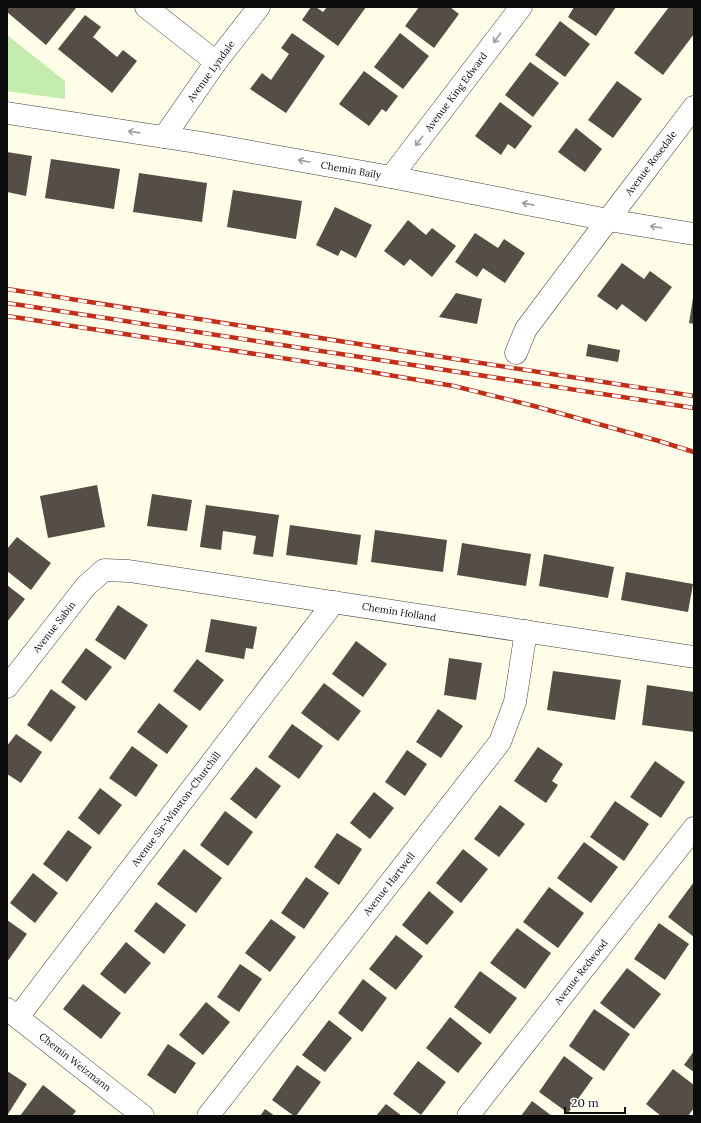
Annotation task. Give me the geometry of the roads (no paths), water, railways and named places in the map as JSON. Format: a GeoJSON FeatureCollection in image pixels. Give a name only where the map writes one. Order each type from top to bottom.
{"type":"FeatureCollection","features":[{"type":"Feature","properties":{"kind":"street"},"geometry":{"type":"LineString","coordinates":[[146,7],[216,62]]}},
{"type":"Feature","properties":{"kind":"street","name":"Avenue Lyndale"},"geometry":{"type":"LineString","coordinates":[[164,137],[216,62],[259,7]]}},
{"type":"Feature","properties":{"kind":"street","name":"Avenue King Edward"},"geometry":{"type":"LineString","coordinates":[[392,177],[521,7]]}},
{"type":"Feature","properties":{"kind":"street","name":"Avenue Rosedale"},"geometry":{"type":"LineString","coordinates":[[516,353],[526,329],[694,107]]}},
{"type":"Feature","properties":{"kind":"street","name":"Chemin Baily"},"geometry":{"type":"LineString","coordinates":[[7,113],[164,137],[392,177],[608,220],[694,234]]}},
{"type":"Feature","properties":{"kind":"street","name":"Chemin Holland"},"geometry":{"type":"LineString","coordinates":[[104,570],[129,571],[694,658]]}},
{"type":"Feature","properties":{"kind":"street","name":"Avenue Sabin"},"geometry":{"type":"LineString","coordinates":[[7,687],[86,586],[104,570]]}},
{"type":"Feature","properties":{"kind":"street","name":"Avenue Sir-Winston-Churchill"},"geometry":{"type":"LineString","coordinates":[[12,1013],[334,602]]}},
{"type":"Feature","properties":{"kind":"street","name":"Avenue Hartwell"},"geometry":{"type":"LineString","coordinates":[[208,1116],[500,742],[515,702],[526,631]]}},
{"type":"Feature","properties":{"kind":"street","name":"Avenue Redwood"},"geometry":{"type":"LineString","coordinates":[[468,1116],[694,828]]}},
{"type":"Feature","properties":{"kind":"street","name":"Chemin Weizmann"},"geometry":{"type":"LineString","coordinates":[[12,1013],[144,1116]]}},
{"type":"Feature","properties":{"kind":"railway"},"geometry":{"type":"LineString","coordinates":[[7,289],[694,396]]}},
{"type":"Feature","properties":{"kind":"railway"},"geometry":{"type":"LineString","coordinates":[[7,303],[694,408]]}},
{"type":"Feature","properties":{"kind":"railway"},"geometry":{"type":"LineString","coordinates":[[7,316],[454,386],[534,406],[694,452]]}}]}
